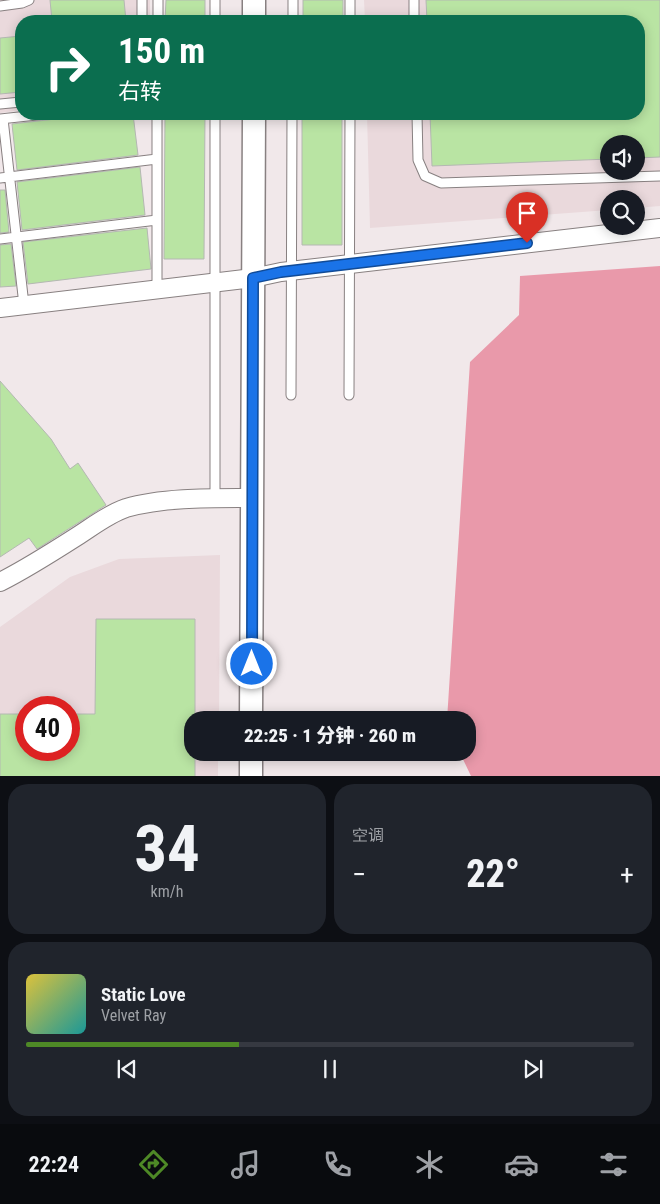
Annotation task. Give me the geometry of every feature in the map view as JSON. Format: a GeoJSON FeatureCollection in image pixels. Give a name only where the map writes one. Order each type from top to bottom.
{"type":"FeatureCollection","features":[{"type":"Feature","properties":{"kind":"street"},"geometry":{"type":"LineString","coordinates":[[254,0],[254,15]]}},
{"type":"Feature","properties":{"kind":"street"},"geometry":{"type":"LineString","coordinates":[[251,711],[254,120]]}},
{"type":"Feature","properties":{"kind":"street"},"geometry":{"type":"LineString","coordinates":[[0,308],[253,278],[281,272],[660,228]]}},
{"type":"Feature","properties":{"kind":"street"},"geometry":{"type":"LineString","coordinates":[[0,582],[124,509],[148,503],[214,498],[252,498]]}},
{"type":"Feature","properties":{"kind":"street"},"geometry":{"type":"LineString","coordinates":[[251,761],[251,776]]}},
{"type":"Feature","properties":{"kind":"lane"},"geometry":{"type":"LineString","coordinates":[[0,6],[22,3],[29,0]]}},
{"type":"Feature","properties":{"kind":"lane"},"geometry":{"type":"LineString","coordinates":[[142,0],[142,15]]}},
{"type":"Feature","properties":{"kind":"lane"},"geometry":{"type":"LineString","coordinates":[[158,0],[158,15]]}},
{"type":"Feature","properties":{"kind":"lane"},"geometry":{"type":"LineString","coordinates":[[215,0],[215,15]]}},
{"type":"Feature","properties":{"kind":"lane"},"geometry":{"type":"LineString","coordinates":[[293,0],[293,15]]}},
{"type":"Feature","properties":{"kind":"lane"},"geometry":{"type":"LineString","coordinates":[[350,0],[350,15]]}},
{"type":"Feature","properties":{"kind":"lane"},"geometry":{"type":"LineString","coordinates":[[414,0],[414,15]]}},
{"type":"Feature","properties":{"kind":"lane"},"geometry":{"type":"LineString","coordinates":[[0,104],[15,103]]}},
{"type":"Feature","properties":{"kind":"lane"},"geometry":{"type":"LineString","coordinates":[[15,117],[1,119],[10,177],[24,305]]}},
{"type":"Feature","properties":{"kind":"lane"},"geometry":{"type":"LineString","coordinates":[[157,290],[158,120]]}},
{"type":"Feature","properties":{"kind":"lane"},"geometry":{"type":"LineString","coordinates":[[214,498],[215,120]]}},
{"type":"Feature","properties":{"kind":"lane"},"geometry":{"type":"LineString","coordinates":[[291,395],[292,120]]}},
{"type":"Feature","properties":{"kind":"lane"},"geometry":{"type":"LineString","coordinates":[[349,395],[350,120]]}},
{"type":"Feature","properties":{"kind":"lane"},"geometry":{"type":"LineString","coordinates":[[417,120],[418,160],[425,176],[441,184],[660,176]]}},
{"type":"Feature","properties":{"kind":"lane"},"geometry":{"type":"LineString","coordinates":[[0,178],[157,159]]}},
{"type":"Feature","properties":{"kind":"lane"},"geometry":{"type":"LineString","coordinates":[[0,239],[157,220]]}},
{"type":"Feature","properties":{"kind":"shaded area"},"geometry":{"type":"Polygon","coordinates":[[[0,0],[150,0],[150,15],[15,15],[15,111],[0,113],[0,0]]]}},
{"type":"Feature","properties":{"kind":"shaded area"},"geometry":{"type":"Polygon","coordinates":[[[364,0],[660,0],[660,206],[645,207],[645,190],[600,190],[600,211],[370,228],[367,120],[645,120],[645,15],[365,15],[364,0]]]}},
{"type":"Feature","properties":{"kind":"shaded area"},"geometry":{"type":"Polygon","coordinates":[[[660,266],[660,776],[471,776],[464,761],[476,761],[476,711],[448,711],[470,362],[519,315],[520,276],[660,266]]]}},
{"type":"Feature","properties":{"kind":"shaded area"},"geometry":{"type":"Polygon","coordinates":[[[220,555],[219,711],[184,711],[184,761],[218,761],[218,776],[0,776],[0,627],[70,577],[119,559],[220,555]]]}},
{"type":"Feature","properties":{"kind":"building"},"geometry":{"type":"Polygon","coordinates":[[[50,0],[124,0],[125,15],[51,15],[50,0]]]}},
{"type":"Feature","properties":{"kind":"building"},"geometry":{"type":"Polygon","coordinates":[[[166,0],[205,0],[205,15],[165,15],[166,0]]]}},
{"type":"Feature","properties":{"kind":"building"},"geometry":{"type":"Polygon","coordinates":[[[303,0],[343,0],[343,15],[303,15],[303,0]]]}},
{"type":"Feature","properties":{"kind":"building"},"geometry":{"type":"Polygon","coordinates":[[[426,0],[660,0],[660,157],[645,158],[645,135],[600,135],[600,159],[432,166],[430,120],[645,120],[645,15],[427,15],[426,0]]]}},
{"type":"Feature","properties":{"kind":"building"},"geometry":{"type":"Polygon","coordinates":[[[15,37],[15,93],[0,94],[0,38],[15,37]]]}},
{"type":"Feature","properties":{"kind":"building"},"geometry":{"type":"Polygon","coordinates":[[[47,120],[134,120],[138,155],[17,170],[12,124],[47,120]]]}},
{"type":"Feature","properties":{"kind":"building"},"geometry":{"type":"Polygon","coordinates":[[[165,120],[205,120],[204,259],[164,259],[165,120]]]}},
{"type":"Feature","properties":{"kind":"building"},"geometry":{"type":"Polygon","coordinates":[[[302,120],[342,120],[342,245],[302,245],[302,120]]]}},
{"type":"Feature","properties":{"kind":"building"},"geometry":{"type":"Polygon","coordinates":[[[140,167],[145,215],[22,230],[17,182],[140,167]]]}},
{"type":"Feature","properties":{"kind":"building"},"geometry":{"type":"Polygon","coordinates":[[[0,190],[5,190],[9,232],[0,233],[0,190]]]}},
{"type":"Feature","properties":{"kind":"building"},"geometry":{"type":"Polygon","coordinates":[[[147,228],[151,269],[28,284],[23,242],[147,228]]]}},
{"type":"Feature","properties":{"kind":"building"},"geometry":{"type":"Polygon","coordinates":[[[11,244],[16,286],[0,287],[0,245],[11,244]]]}},
{"type":"Feature","properties":{"kind":"building"},"geometry":{"type":"Polygon","coordinates":[[[0,381],[51,439],[70,469],[78,463],[106,505],[37,549],[29,538],[0,557],[0,381]]]}},
{"type":"Feature","properties":{"kind":"building"},"geometry":{"type":"Polygon","coordinates":[[[96,619],[195,619],[195,711],[184,711],[184,761],[195,761],[195,776],[0,776],[0,714],[15,714],[15,761],[80,761],[80,714],[95,714],[96,619]]]}},
{"type":"Feature","properties":{"kind":"route"},"geometry":{"type":"LineString","coordinates":[[252,664],[253,278],[281,272],[527,243]]}}]}
